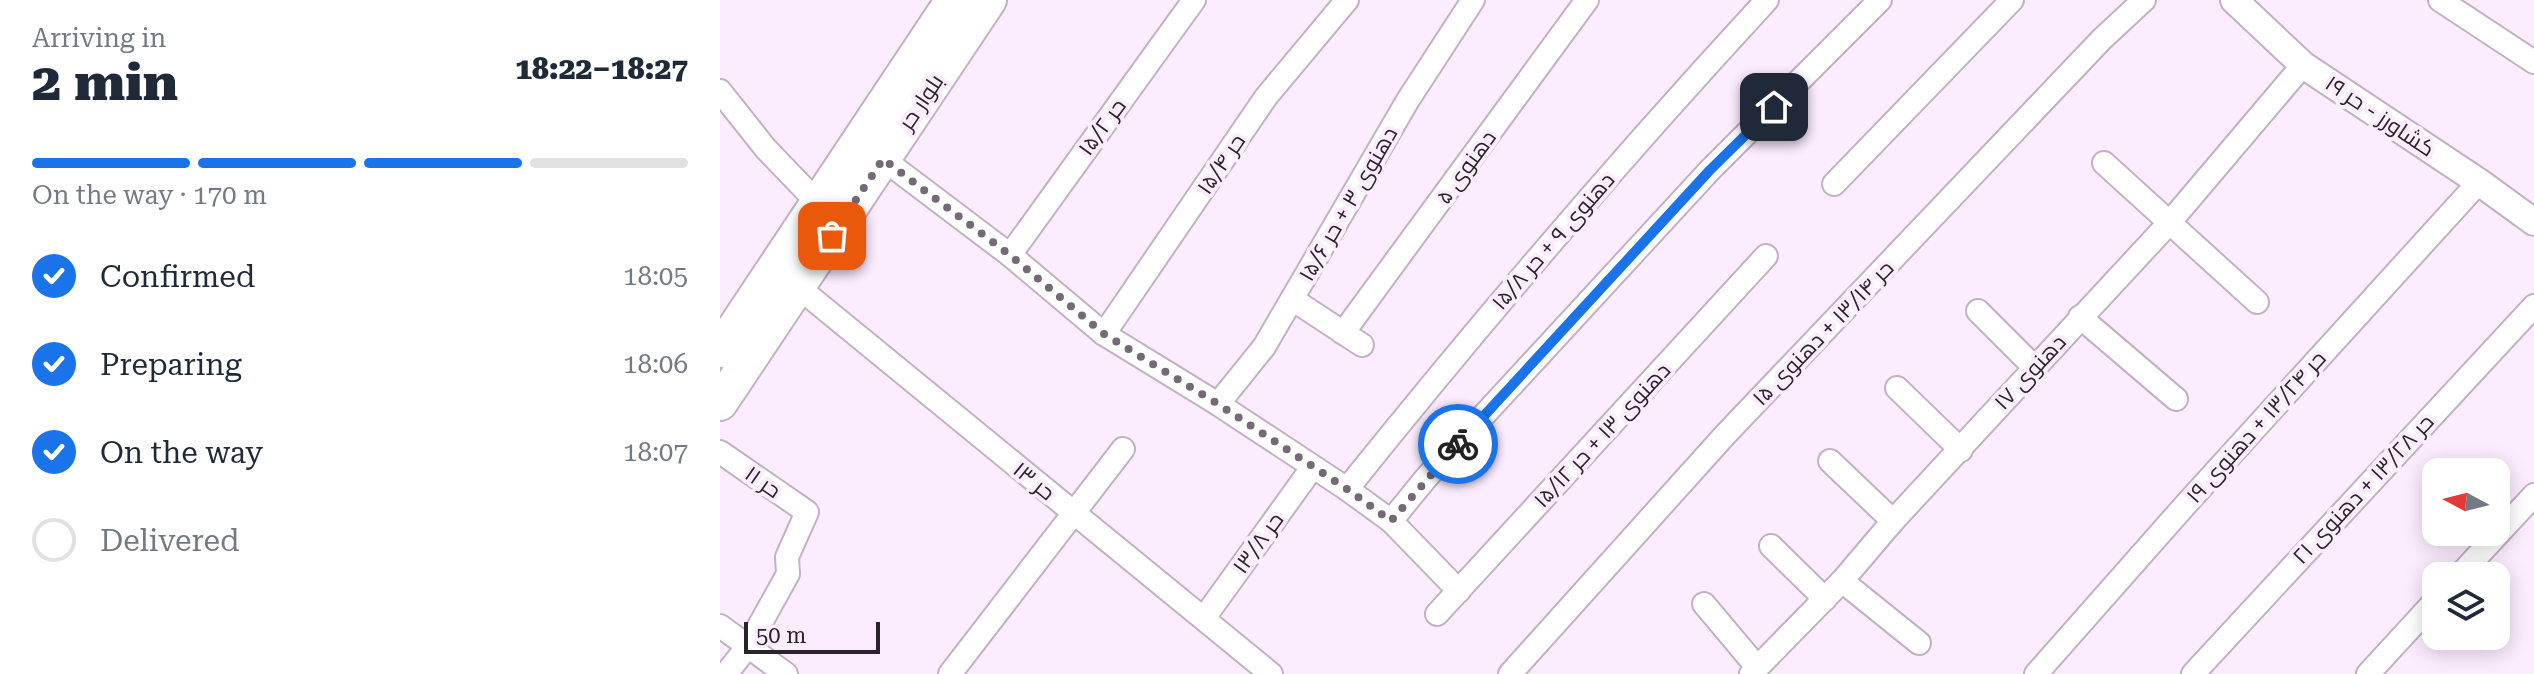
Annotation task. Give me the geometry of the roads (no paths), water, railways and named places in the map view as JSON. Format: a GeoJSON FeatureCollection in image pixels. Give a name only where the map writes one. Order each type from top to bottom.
{"type":"FeatureCollection","features":[{"type":"Feature","properties":{"kind":"main road","name":"بلوار حر"},"geometry":{"type":"LineString","coordinates":[[722,342],[953,0]]}},
{"type":"Feature","properties":{"kind":"main road","name":"بلوار حر"},"geometry":{"type":"LineString","coordinates":[[720,403],[989,0]]}},
{"type":"Feature","properties":{"kind":"street","name":"حر ۱۵/۲"},"geometry":{"type":"LineString","coordinates":[[1010,255],[1194,0]]}},
{"type":"Feature","properties":{"kind":"street","name":"حر ۱۵/۴"},"geometry":{"type":"LineString","coordinates":[[1104,334],[1266,97],[1347,0]]}},
{"type":"Feature","properties":{"kind":"street","name":"دهنوی ۳ + حر ۱۵/۶"},"geometry":{"type":"LineString","coordinates":[[1218,404],[1264,347],[1408,100],[1473,0]]}},
{"type":"Feature","properties":{"kind":"street","name":"دهنوی ۵"},"geometry":{"type":"LineString","coordinates":[[1292,299],[1352,339],[1587,0]]}},
{"type":"Feature","properties":{"kind":"street","name":"دهنوی ۹ + حر ۱۵/۸"},"geometry":{"type":"LineString","coordinates":[[1347,489],[1455,355],[1629,152],[1767,0]]}},
{"type":"Feature","properties":{"kind":"street"},"geometry":{"type":"LineString","coordinates":[[1391,521],[1426,478],[1710,170],[1880,0]]}},
{"type":"Feature","properties":{"kind":"street"},"geometry":{"type":"LineString","coordinates":[[1834,184],[2012,0]]}},
{"type":"Feature","properties":{"kind":"street","name":"حر ۱۳/۱۴ + دهنوی ۱۵"},"geometry":{"type":"LineString","coordinates":[[1510,674],[1725,435],[2102,39],[2144,0]]}},
{"type":"Feature","properties":{"kind":"street","name":"کشاورز - حر ۱۹"},"geometry":{"type":"LineString","coordinates":[[2234,0],[2303,65],[2534,222]]}},
{"type":"Feature","properties":{"kind":"street"},"geometry":{"type":"LineString","coordinates":[[2440,0],[2534,62]]}},
{"type":"Feature","properties":{"kind":"street","name":"دهنوی ۱۷"},"geometry":{"type":"LineString","coordinates":[[1754,670],[1842,581],[1893,521],[2170,222],[2303,65]]}},
{"type":"Feature","properties":{"kind":"street"},"geometry":{"type":"LineString","coordinates":[[720,91],[766,149],[818,203]]}},
{"type":"Feature","properties":{"kind":"street"},"geometry":{"type":"LineString","coordinates":[[883,159],[1010,255],[1104,334],[1218,404],[1391,521],[1459,591]]}},
{"type":"Feature","properties":{"kind":"street"},"geometry":{"type":"LineString","coordinates":[[2104,163],[2257,302]]}},
{"type":"Feature","properties":{"kind":"street","name":"حر ۱۳/۲۴ + دهنوی ۱۹"},"geometry":{"type":"LineString","coordinates":[[2036,674],[2479,182]]}},
{"type":"Feature","properties":{"kind":"street","name":"دهنوی ۱۳ + حر ۱۵/۱۲"},"geometry":{"type":"LineString","coordinates":[[1437,614],[1766,256]]}},
{"type":"Feature","properties":{"kind":"street","name":"حر ۱۳"},"geometry":{"type":"LineString","coordinates":[[798,287],[1271,674]]}},
{"type":"Feature","properties":{"kind":"street","name":"حر ۱۳/۲۸ + دهنوی ۲۱"},"geometry":{"type":"LineString","coordinates":[[2193,674],[2534,306]]}},
{"type":"Feature","properties":{"kind":"street"},"geometry":{"type":"LineString","coordinates":[[1978,311],[2035,368]]}},
{"type":"Feature","properties":{"kind":"street"},"geometry":{"type":"LineString","coordinates":[[2080,317],[2176,399]]}},
{"type":"Feature","properties":{"kind":"street"},"geometry":{"type":"LineString","coordinates":[[1897,388],[1961,450]]}},
{"type":"Feature","properties":{"kind":"street"},"geometry":{"type":"LineString","coordinates":[[950,674],[1123,449]]}},
{"type":"Feature","properties":{"kind":"street","name":"حر ۱۱"},"geometry":{"type":"LineString","coordinates":[[720,452],[807,512],[787,557],[788,574],[748,646]]}},
{"type":"Feature","properties":{"kind":"street"},"geometry":{"type":"LineString","coordinates":[[1830,461],[1893,521]]}},
{"type":"Feature","properties":{"kind":"street","name":"حر ۱۳/۸"},"geometry":{"type":"LineString","coordinates":[[1204,618],[1312,468]]}},
{"type":"Feature","properties":{"kind":"street"},"geometry":{"type":"LineString","coordinates":[[2472,562],[2534,495]]}},
{"type":"Feature","properties":{"kind":"street"},"geometry":{"type":"LineString","coordinates":[[1771,546],[1825,599]]}},
{"type":"Feature","properties":{"kind":"street"},"geometry":{"type":"LineString","coordinates":[[1842,581],[1919,643]]}},
{"type":"Feature","properties":{"kind":"street"},"geometry":{"type":"LineString","coordinates":[[1704,604],[1754,670]]}},
{"type":"Feature","properties":{"kind":"street"},"geometry":{"type":"LineString","coordinates":[[2368,674],[2422,615]]}},
{"type":"Feature","properties":{"kind":"street"},"geometry":{"type":"LineString","coordinates":[[720,626],[786,674]]}},
{"type":"Feature","properties":{"kind":"street"},"geometry":{"type":"LineString","coordinates":[[726,674],[748,646]]}}]}
